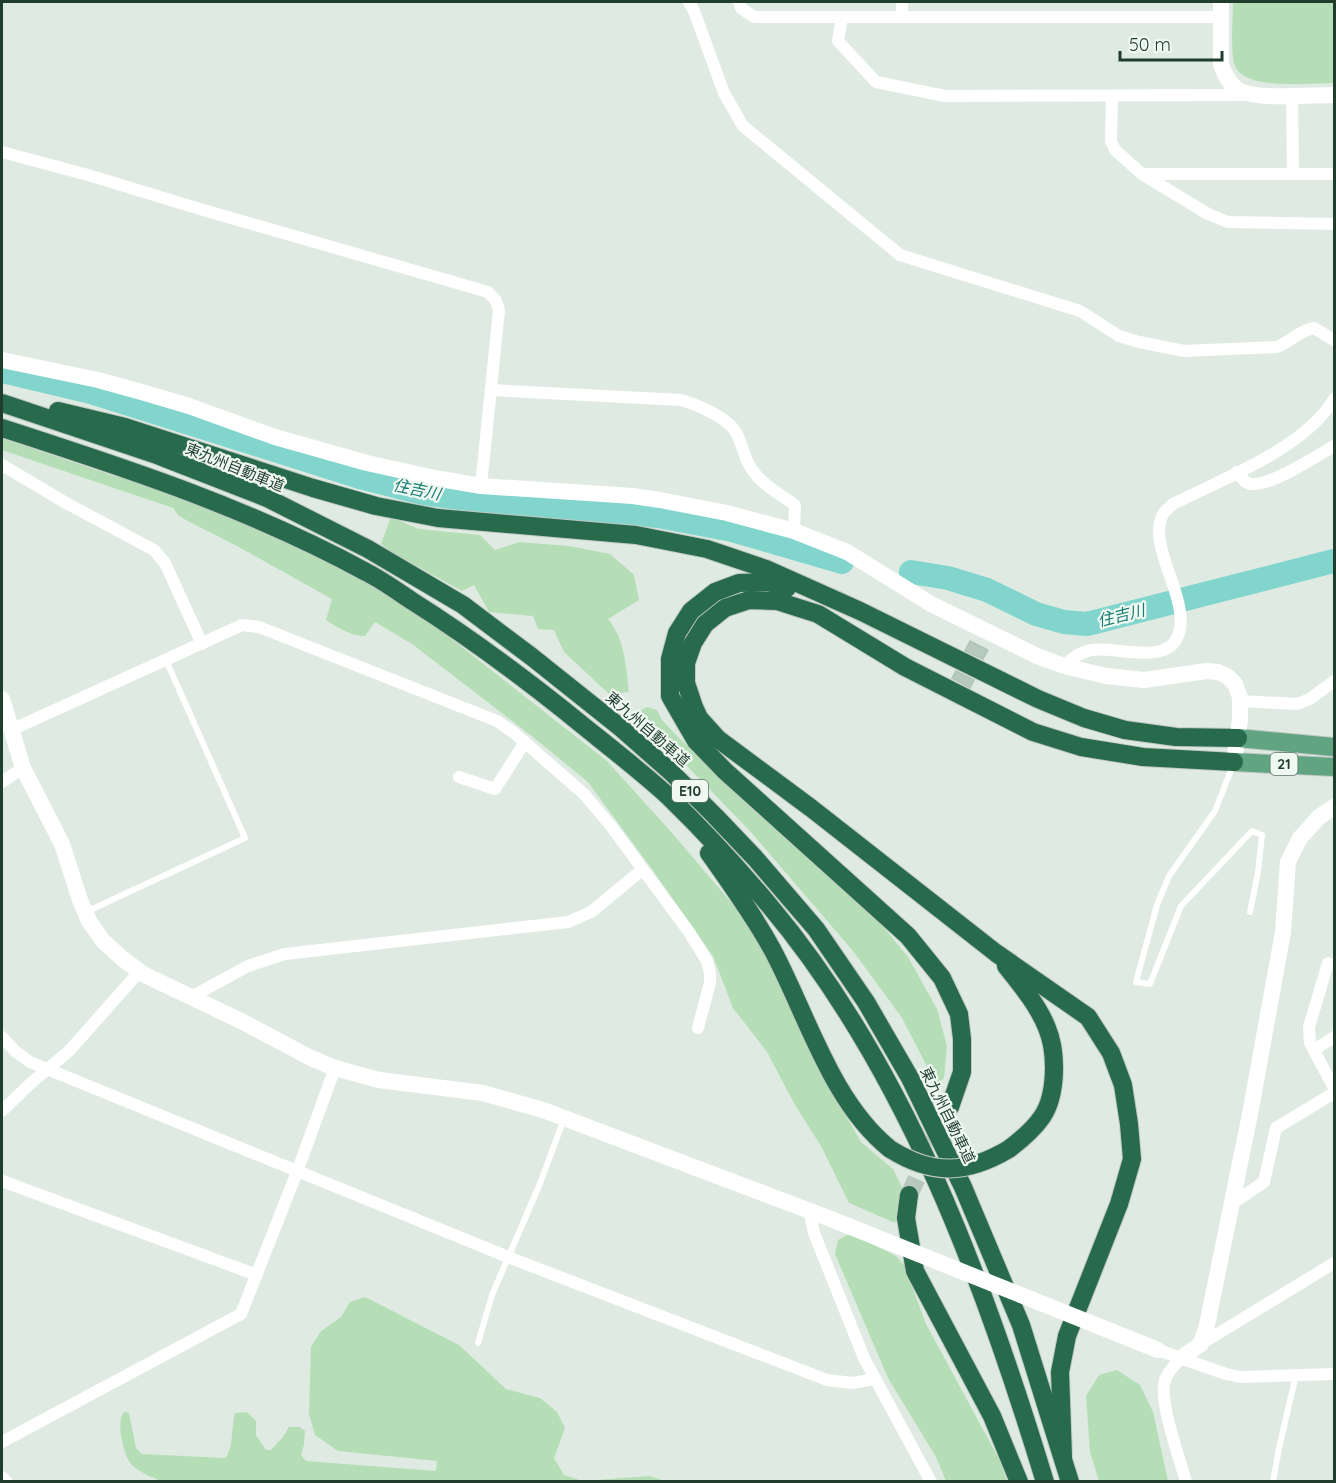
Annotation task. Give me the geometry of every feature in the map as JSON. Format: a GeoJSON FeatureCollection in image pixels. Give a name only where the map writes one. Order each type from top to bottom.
{"type":"FeatureCollection","features":[{"type":"Feature","properties":{"kind":"highway"},"geometry":{"type":"LineString","coordinates":[[2,396],[125,427],[376,506],[438,518],[636,535],[707,549],[766,569],[860,611],[1038,699],[1084,718],[1125,730],[1176,737],[1238,738]]}},
{"type":"Feature","properties":{"kind":"highway","name":"東九州自動車道"},"geometry":{"type":"LineString","coordinates":[[2,403],[157,456],[267,498],[368,549],[471,612],[590,702],[671,772],[755,858],[816,929],[866,1002],[910,1078],[976,1218],[1021,1325],[1070,1482]]}},
{"type":"Feature","properties":{"kind":"highway","name":"E10"},"geometry":{"type":"LineString","coordinates":[[2,428],[192,493],[262,521],[367,572],[438,617],[512,669],[667,796],[735,867],[795,938],[855,1027],[898,1101],[964,1246],[987,1305],[1009,1364],[1046,1482]]}},
{"type":"Feature","properties":{"kind":"highway"},"geometry":{"type":"LineString","coordinates":[[860,611],[768,582],[740,583],[715,592],[691,611],[677,633],[670,659],[670,696],[696,741],[725,771],[908,936],[942,978],[959,1014],[962,1040],[962,1072],[950,1107]]}},
{"type":"Feature","properties":{"kind":"highway"},"geometry":{"type":"LineString","coordinates":[[1063,1457],[1060,1372],[1067,1336],[1119,1204],[1132,1159],[1123,1085],[1111,1053],[1088,1017],[996,953],[811,808],[736,754],[709,730],[699,718],[688,694],[686,663],[693,643],[705,624],[725,608],[749,600],[777,600],[795,604],[818,614],[905,667],[1033,732],[1081,747],[1122,753],[1234,762]]}},
{"type":"Feature","properties":{"kind":"highway"},"geometry":{"type":"LineString","coordinates":[[667,796],[711,854],[771,948],[846,1099],[867,1128],[890,1149],[920,1164],[945,1169],[979,1164],[1009,1149],[1026,1135],[1043,1115],[1053,1083],[1054,1053],[1047,1028],[1036,1008],[996,953]]}},
{"type":"Feature","properties":{"kind":"highway"},"geometry":{"type":"LineString","coordinates":[[909,1195],[906,1218],[915,1271],[992,1416],[1019,1482]]}},
{"type":"Feature","properties":{"kind":"main road","name":"21"},"geometry":{"type":"LineString","coordinates":[[1238,738],[1335,747]]}},
{"type":"Feature","properties":{"kind":"main road","name":"21"},"geometry":{"type":"LineString","coordinates":[[1234,762],[1335,767]]}},
{"type":"Feature","properties":{"kind":"street"},"geometry":{"type":"LineString","coordinates":[[688,2],[694,11],[724,93],[743,126],[900,255],[1080,311],[1119,336],[1184,351],[1277,347],[1291,342],[1301,331],[1314,328],[1335,340]]}},
{"type":"Feature","properties":{"kind":"street"},"geometry":{"type":"LineString","coordinates":[[740,2],[741,8],[754,17],[902,17],[1220,9],[1220,95]]}},
{"type":"Feature","properties":{"kind":"street"},"geometry":{"type":"LineString","coordinates":[[902,2],[902,17]]}},
{"type":"Feature","properties":{"kind":"street"},"geometry":{"type":"LineString","coordinates":[[842,17],[838,41],[876,82],[945,96],[1335,95]]}},
{"type":"Feature","properties":{"kind":"street"},"geometry":{"type":"LineString","coordinates":[[1220,56],[1224,72],[1234,86],[1240,91],[1260,95]]}},
{"type":"Feature","properties":{"kind":"street"},"geometry":{"type":"LineString","coordinates":[[1292,95],[1293,174]]}},
{"type":"Feature","properties":{"kind":"street"},"geometry":{"type":"LineString","coordinates":[[1112,96],[1111,141],[1115,150],[1142,174],[1208,214],[1228,222],[1335,224]]}},
{"type":"Feature","properties":{"kind":"street"},"geometry":{"type":"LineString","coordinates":[[2,152],[488,292],[496,301],[499,310],[481,486]]}},
{"type":"Feature","properties":{"kind":"street"},"geometry":{"type":"LineString","coordinates":[[1142,174],[1335,174]]}},
{"type":"Feature","properties":{"kind":"street"},"geometry":{"type":"LineString","coordinates":[[2,360],[98,380],[146,393],[275,437],[367,463],[435,478],[481,486],[651,499],[728,513],[794,531],[847,552],[931,604],[1037,656],[1064,666],[1106,676],[1144,680],[1214,671],[1230,678],[1238,689],[1240,701],[1234,762]]}},
{"type":"Feature","properties":{"kind":"street"},"geometry":{"type":"LineString","coordinates":[[491,390],[681,400],[697,405],[730,425],[736,433],[744,457],[758,477],[795,506],[794,531]]}},
{"type":"Feature","properties":{"kind":"street"},"geometry":{"type":"LineString","coordinates":[[1064,666],[1072,658],[1089,650],[1146,653],[1162,650],[1175,642],[1179,629],[1179,609],[1158,536],[1163,515],[1173,504],[1283,448],[1326,412],[1335,399]]}},
{"type":"Feature","properties":{"kind":"street"},"geometry":{"type":"LineString","coordinates":[[1237,472],[1245,482],[1253,484],[1282,475],[1335,446]]}},
{"type":"Feature","properties":{"kind":"street"},"geometry":{"type":"LineString","coordinates":[[2,465],[66,503],[154,550],[165,563],[202,644]]}},
{"type":"Feature","properties":{"kind":"street"},"geometry":{"type":"LineString","coordinates":[[11,730],[242,625],[259,627],[497,721],[525,742],[584,794],[611,826],[689,932],[707,961],[710,983],[698,1028]]}},
{"type":"Feature","properties":{"kind":"street"},"geometry":{"type":"LineString","coordinates":[[1240,701],[1297,704],[1310,699],[1335,681]]}},
{"type":"Feature","properties":{"kind":"street"},"geometry":{"type":"LineString","coordinates":[[2,699],[23,768],[62,844],[85,912],[104,941],[140,971],[301,1053],[335,1068],[385,1081],[483,1093],[565,1118],[831,1219],[1158,1350],[1227,1374],[1240,1377],[1335,1374]]}},
{"type":"Feature","properties":{"kind":"street"},"geometry":{"type":"LineString","coordinates":[[459,777],[495,789],[525,742]]}},
{"type":"Feature","properties":{"kind":"street"},"geometry":{"type":"LineString","coordinates":[[2,782],[23,768]]}},
{"type":"Feature","properties":{"kind":"street"},"geometry":{"type":"LineString","coordinates":[[1201,1344],[1233,1203],[1283,932],[1288,862],[1300,838],[1319,817],[1335,807]]}},
{"type":"Feature","properties":{"kind":"street"},"geometry":{"type":"LineString","coordinates":[[191,997],[248,966],[285,954],[568,922],[591,912],[642,870]]}},
{"type":"Feature","properties":{"kind":"street"},"geometry":{"type":"LineString","coordinates":[[1328,963],[1309,1027],[1311,1043],[1335,1088]]}},
{"type":"Feature","properties":{"kind":"street"},"geometry":{"type":"LineString","coordinates":[[2,1111],[46,1069],[69,1051],[140,971]]}},
{"type":"Feature","properties":{"kind":"street"},"geometry":{"type":"LineString","coordinates":[[2,1037],[23,1058],[46,1069],[508,1257],[827,1380],[852,1383],[875,1379]]}},
{"type":"Feature","properties":{"kind":"street"},"geometry":{"type":"LineString","coordinates":[[1314,1050],[1335,1037]]}},
{"type":"Feature","properties":{"kind":"street"},"geometry":{"type":"LineString","coordinates":[[2,1442],[236,1318],[243,1309],[257,1275],[335,1068]]}},
{"type":"Feature","properties":{"kind":"street"},"geometry":{"type":"LineString","coordinates":[[1233,1203],[1264,1182],[1276,1128],[1335,1093]]}},
{"type":"Feature","properties":{"kind":"street"},"geometry":{"type":"LineString","coordinates":[[2,1181],[257,1275]]}},
{"type":"Feature","properties":{"kind":"street"},"geometry":{"type":"LineString","coordinates":[[809,1211],[814,1233],[864,1358],[897,1415],[931,1482]]}},
{"type":"Feature","properties":{"kind":"street"},"geometry":{"type":"LineString","coordinates":[[1186,1482],[1165,1404],[1163,1390],[1167,1376],[1181,1358],[1201,1344],[1223,1333],[1335,1263]]}},
{"type":"Feature","properties":{"kind":"street"},"geometry":{"type":"LineString","coordinates":[[2,1477],[7,1482]]}},
{"type":"Feature","properties":{"kind":"lane"},"geometry":{"type":"LineString","coordinates":[[85,912],[245,838],[166,660]]}},
{"type":"Feature","properties":{"kind":"lane"},"geometry":{"type":"LineString","coordinates":[[1234,762],[1215,811],[1169,876],[1157,905],[1136,982],[1150,984],[1181,906],[1252,831],[1262,836],[1250,912]]}},
{"type":"Feature","properties":{"kind":"lane"},"geometry":{"type":"LineString","coordinates":[[478,1342],[492,1295],[539,1186],[565,1118]]}},
{"type":"Feature","properties":{"kind":"lane"},"geometry":{"type":"LineString","coordinates":[[1273,1482],[1296,1374]]}},
{"type":"Feature","properties":{"kind":"green space"},"geometry":{"type":"Polygon","coordinates":[[[1233,2],[1334,2],[1334,83],[1280,84],[1251,79],[1241,74],[1233,61],[1233,2]]]}},
{"type":"Feature","properties":{"kind":"green space"},"geometry":{"type":"Polygon","coordinates":[[[2,438],[117,477],[144,482],[209,506],[358,575],[444,633],[607,761],[758,934],[835,1097],[861,1142],[893,1169],[902,1187],[900,1208],[895,1223],[849,1203],[821,1146],[795,1105],[767,1052],[733,1008],[713,956],[588,782],[412,644],[375,622],[365,636],[345,631],[326,620],[332,599],[184,519],[173,508],[2,450],[2,438]]]}},
{"type":"Feature","properties":{"kind":"green space"},"geometry":{"type":"Polygon","coordinates":[[[391,517],[419,529],[480,535],[495,550],[519,542],[569,546],[610,554],[634,575],[639,600],[608,619],[621,644],[626,663],[629,692],[609,694],[564,652],[554,630],[538,629],[533,616],[489,612],[474,585],[462,591],[391,552],[381,544],[391,517]]]}},
{"type":"Feature","properties":{"kind":"green space"},"geometry":{"type":"Polygon","coordinates":[[[647,707],[657,710],[662,720],[679,738],[871,912],[908,957],[937,1009],[947,1046],[944,1078],[938,1083],[934,1080],[902,1018],[853,951],[750,831],[684,763],[645,731],[638,722],[638,712],[647,707]]]}},
{"type":"Feature","properties":{"kind":"green space"},"geometry":{"type":"Polygon","coordinates":[[[847,1235],[858,1237],[896,1256],[904,1265],[926,1324],[999,1459],[1007,1481],[946,1481],[936,1457],[888,1378],[835,1254],[838,1240],[847,1235]]]}},
{"type":"Feature","properties":{"kind":"green space"},"geometry":{"type":"Polygon","coordinates":[[[365,1297],[459,1345],[506,1389],[540,1398],[557,1412],[565,1428],[554,1458],[564,1475],[583,1481],[650,1476],[665,1481],[163,1482],[140,1471],[130,1462],[124,1448],[120,1423],[124,1412],[129,1413],[136,1448],[142,1454],[225,1458],[230,1449],[235,1413],[247,1412],[256,1421],[256,1435],[266,1450],[271,1450],[289,1427],[300,1427],[305,1431],[301,1455],[306,1461],[436,1471],[437,1461],[338,1451],[315,1435],[309,1414],[311,1347],[321,1331],[341,1317],[350,1302],[365,1297]]]}},
{"type":"Feature","properties":{"kind":"green space"},"geometry":{"type":"Polygon","coordinates":[[[1117,1370],[1140,1385],[1153,1412],[1168,1481],[1099,1481],[1090,1452],[1086,1396],[1099,1375],[1117,1370]]]}},
{"type":"Feature","properties":{"kind":"building"},"geometry":{"type":"Polygon","coordinates":[[[970,641],[988,650],[983,659],[965,651],[970,641]]]}},
{"type":"Feature","properties":{"kind":"building"},"geometry":{"type":"Polygon","coordinates":[[[956,671],[974,680],[970,688],[952,678],[956,671]]]}},
{"type":"Feature","properties":{"kind":"waterway","name":"住吉川"},"geometry":{"type":"LineString","coordinates":[[2,371],[91,392],[360,477],[423,493],[494,503],[658,516],[732,530],[842,562]]}},
{"type":"Feature","properties":{"kind":"waterway","name":"住吉川"},"geometry":{"type":"LineString","coordinates":[[911,572],[948,578],[987,590],[1036,614],[1064,622],[1087,624],[1334,561]]}},
{"type":"Feature","properties":{"kind":"tunnel"},"geometry":{"type":"LineString","coordinates":[[909,1195],[950,1107]]}}]}
